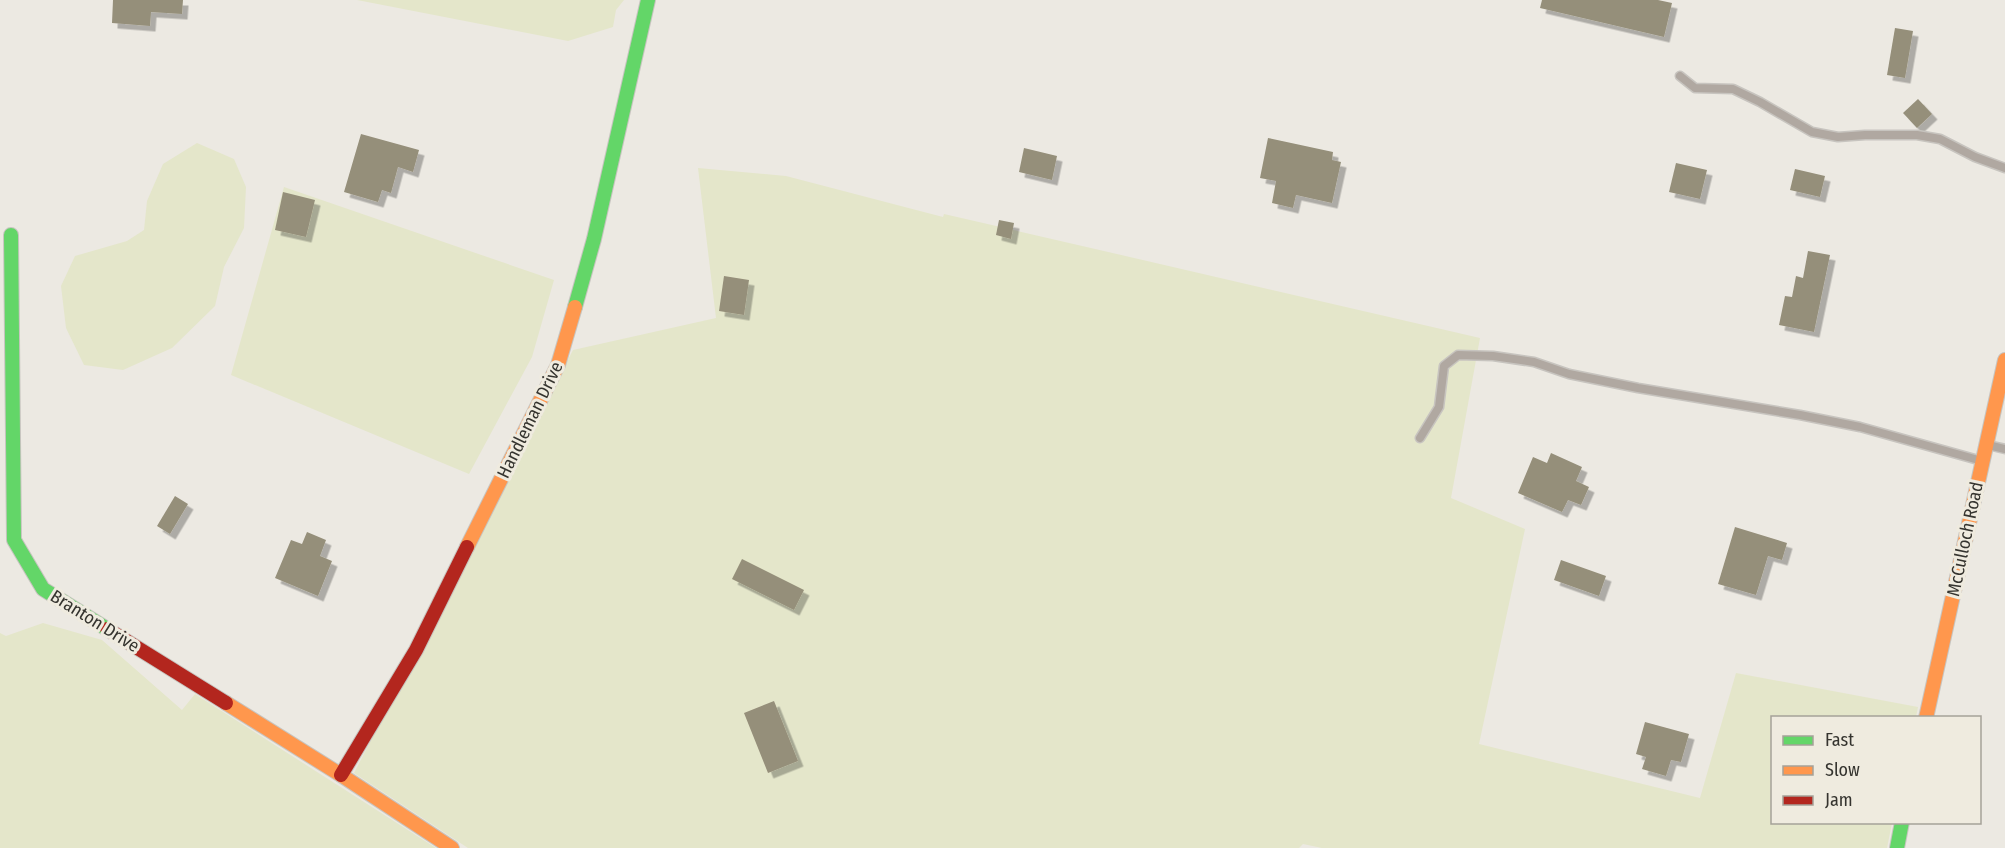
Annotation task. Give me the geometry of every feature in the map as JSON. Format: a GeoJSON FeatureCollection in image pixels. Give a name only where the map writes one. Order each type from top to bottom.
{"type":"FeatureCollection","features":[{"type":"Feature","properties":{"kind":"street","name":"Handleman Drive"},"geometry":{"type":"LineString","coordinates":[[342,775],[416,650],[558,365],[594,239],[648,0]]}},
{"type":"Feature","properties":{"kind":"street","name":"Branton Drive"},"geometry":{"type":"LineString","coordinates":[[11,235],[14,540],[43,589],[342,775],[452,848]]}},
{"type":"Feature","properties":{"kind":"street","name":"McCulloch Road"},"geometry":{"type":"LineString","coordinates":[[1926,716],[2005,360]]}},
{"type":"Feature","properties":{"kind":"street"},"geometry":{"type":"LineString","coordinates":[[1897,848],[1902,824]]}},
{"type":"Feature","properties":{"kind":"lane"},"geometry":{"type":"LineString","coordinates":[[1680,76],[1695,88],[1733,89],[1812,132],[1838,137],[1917,135],[1940,140],[2005,168]]}},
{"type":"Feature","properties":{"kind":"lane"},"geometry":{"type":"LineString","coordinates":[[1420,438],[1439,407],[1444,366],[1458,355],[1493,356],[1534,362],[1569,374],[1638,388],[1860,427],[1982,462]]}},
{"type":"Feature","properties":{"kind":"lane"},"geometry":{"type":"LineString","coordinates":[[1986,445],[2005,449]]}},
{"type":"Feature","properties":{"kind":"green space"},"geometry":{"type":"Polygon","coordinates":[[[357,0],[624,0],[616,10],[613,27],[568,41],[357,0]]]}},
{"type":"Feature","properties":{"kind":"green space"},"geometry":{"type":"Polygon","coordinates":[[[197,143],[234,159],[246,187],[244,228],[224,267],[215,306],[172,348],[123,370],[84,365],[66,328],[61,286],[75,256],[127,241],[144,230],[147,201],[163,164],[197,143]]]}},
{"type":"Feature","properties":{"kind":"green space"},"geometry":{"type":"Polygon","coordinates":[[[698,168],[786,176],[943,217],[944,214],[1480,338],[1451,498],[1525,529],[1479,744],[1700,798],[1736,673],[1918,707],[1916,716],[1771,716],[1771,824],[1892,824],[1887,848],[1322,848],[1303,844],[1299,848],[468,848],[354,773],[573,350],[716,318],[698,168]]]}},
{"type":"Feature","properties":{"kind":"green space"},"geometry":{"type":"Polygon","coordinates":[[[284,187],[554,280],[532,357],[469,474],[231,375],[284,187]]]}},
{"type":"Feature","properties":{"kind":"green space"},"geometry":{"type":"Polygon","coordinates":[[[43,623],[102,640],[182,710],[195,694],[436,848],[0,848],[0,633],[6,636],[43,623]]]}},
{"type":"Feature","properties":{"kind":"building"},"geometry":{"type":"Polygon","coordinates":[[[113,0],[183,0],[182,14],[151,12],[150,26],[112,23],[113,0]]]}},
{"type":"Feature","properties":{"kind":"building"},"geometry":{"type":"Polygon","coordinates":[[[1542,0],[1658,0],[1672,3],[1664,37],[1540,8],[1542,0]]]}},
{"type":"Feature","properties":{"kind":"building"},"geometry":{"type":"Polygon","coordinates":[[[1895,28],[1913,31],[1905,78],[1887,75],[1895,28]]]}},
{"type":"Feature","properties":{"kind":"building"},"geometry":{"type":"Polygon","coordinates":[[[1918,99],[1932,114],[1917,128],[1903,113],[1918,99]]]}},
{"type":"Feature","properties":{"kind":"building"},"geometry":{"type":"Polygon","coordinates":[[[361,134],[419,150],[413,172],[398,167],[391,193],[382,190],[378,202],[344,192],[361,134]]]}},
{"type":"Feature","properties":{"kind":"building"},"geometry":{"type":"Polygon","coordinates":[[[1268,138],[1333,152],[1332,160],[1341,162],[1332,203],[1296,195],[1293,208],[1272,203],[1276,181],[1260,178],[1268,138]]]}},
{"type":"Feature","properties":{"kind":"building"},"geometry":{"type":"Polygon","coordinates":[[[1024,148],[1057,156],[1052,180],[1019,172],[1024,148]]]}},
{"type":"Feature","properties":{"kind":"building"},"geometry":{"type":"Polygon","coordinates":[[[1676,163],[1707,170],[1700,199],[1669,192],[1676,163]]]}},
{"type":"Feature","properties":{"kind":"building"},"geometry":{"type":"Polygon","coordinates":[[[1795,169],[1825,176],[1820,197],[1790,190],[1795,169]]]}},
{"type":"Feature","properties":{"kind":"building"},"geometry":{"type":"Polygon","coordinates":[[[283,192],[315,200],[306,237],[275,230],[283,192]]]}},
{"type":"Feature","properties":{"kind":"building"},"geometry":{"type":"Polygon","coordinates":[[[999,220],[1014,223],[1011,239],[996,235],[999,220]]]}},
{"type":"Feature","properties":{"kind":"building"},"geometry":{"type":"Polygon","coordinates":[[[1808,251],[1830,255],[1814,332],[1779,325],[1785,296],[1792,297],[1796,276],[1803,278],[1808,251]]]}},
{"type":"Feature","properties":{"kind":"building"},"geometry":{"type":"Polygon","coordinates":[[[724,276],[749,280],[744,315],[719,311],[724,276]]]}},
{"type":"Feature","properties":{"kind":"building"},"geometry":{"type":"Polygon","coordinates":[[[1551,453],[1582,467],[1576,481],[1589,487],[1581,505],[1568,500],[1562,512],[1518,493],[1533,457],[1547,463],[1551,453]]]}},
{"type":"Feature","properties":{"kind":"building"},"geometry":{"type":"Polygon","coordinates":[[[175,496],[188,504],[170,534],[157,526],[175,496]]]}},
{"type":"Feature","properties":{"kind":"building"},"geometry":{"type":"Polygon","coordinates":[[[1735,527],[1787,543],[1782,560],[1768,556],[1756,595],[1718,584],[1735,527]]]}},
{"type":"Feature","properties":{"kind":"building"},"geometry":{"type":"Polygon","coordinates":[[[307,532],[326,540],[320,556],[332,561],[318,596],[275,578],[291,540],[302,544],[307,532]]]}},
{"type":"Feature","properties":{"kind":"building"},"geometry":{"type":"Polygon","coordinates":[[[742,559],[804,590],[794,610],[732,579],[742,559]]]}},
{"type":"Feature","properties":{"kind":"building"},"geometry":{"type":"Polygon","coordinates":[[[1561,560],[1606,576],[1599,596],[1554,580],[1561,560]]]}},
{"type":"Feature","properties":{"kind":"building"},"geometry":{"type":"Polygon","coordinates":[[[774,701],[798,761],[768,773],[744,713],[774,701]]]}},
{"type":"Feature","properties":{"kind":"building"},"geometry":{"type":"Polygon","coordinates":[[[1645,722],[1689,734],[1681,762],[1671,760],[1666,776],[1642,769],[1646,757],[1636,754],[1645,722]]]}},
{"type":"Feature","properties":{"kind":"traffic: fast"},"geometry":{"type":"LineString","coordinates":[[575,307],[594,239],[648,0]]}},
{"type":"Feature","properties":{"kind":"traffic: fast"},"geometry":{"type":"LineString","coordinates":[[11,235],[14,540],[43,589],[107,629]]}},
{"type":"Feature","properties":{"kind":"traffic: fast"},"geometry":{"type":"LineString","coordinates":[[1897,848],[1902,824]]}},
{"type":"Feature","properties":{"kind":"traffic: slow"},"geometry":{"type":"LineString","coordinates":[[467,547],[558,365],[575,307]]}},
{"type":"Feature","properties":{"kind":"traffic: slow"},"geometry":{"type":"LineString","coordinates":[[1926,716],[2005,360]]}},
{"type":"Feature","properties":{"kind":"traffic: slow"},"geometry":{"type":"LineString","coordinates":[[226,703],[452,848]]}},
{"type":"Feature","properties":{"kind":"traffic: jam"},"geometry":{"type":"LineString","coordinates":[[341,775],[416,650],[467,547]]}},
{"type":"Feature","properties":{"kind":"traffic: jam"},"geometry":{"type":"LineString","coordinates":[[107,629],[226,703]]}}]}
